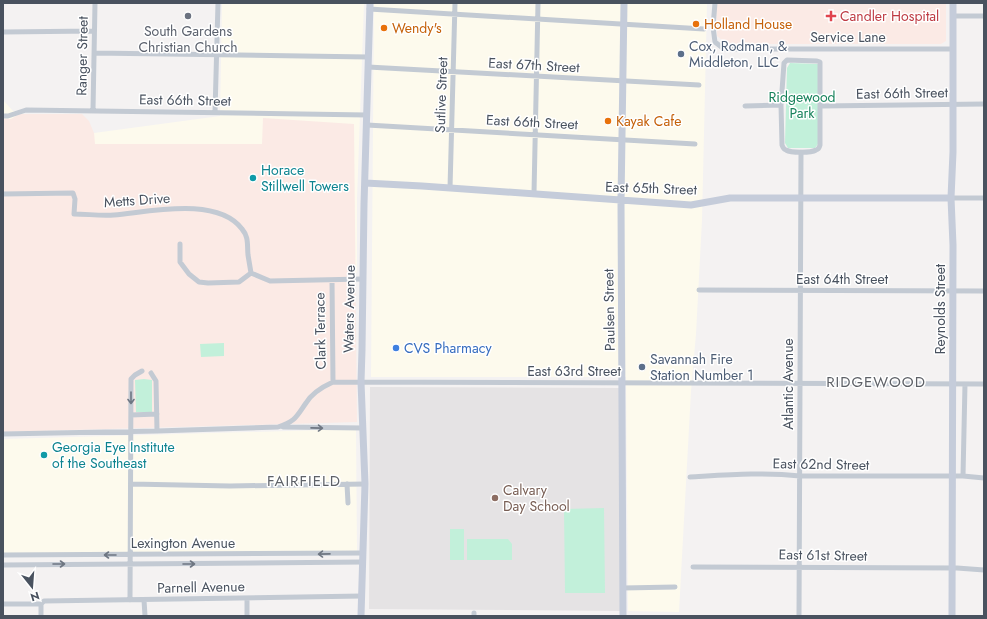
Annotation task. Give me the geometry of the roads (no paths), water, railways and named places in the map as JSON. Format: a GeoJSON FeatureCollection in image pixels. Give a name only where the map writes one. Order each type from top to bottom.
{"type":"FeatureCollection","features":[{"type":"Feature","properties":{"kind":"street","name":"Ranger Street"},"geometry":{"type":"LineString","coordinates":[[93,110],[95,3]]}},
{"type":"Feature","properties":{"kind":"street"},"geometry":{"type":"LineString","coordinates":[[215,112],[218,3]]}},
{"type":"Feature","properties":{"kind":"street","name":"Sutlive Street"},"geometry":{"type":"LineString","coordinates":[[450,188],[455,3]]}},
{"type":"Feature","properties":{"kind":"street"},"geometry":{"type":"LineString","coordinates":[[534,193],[538,3]]}},
{"type":"Feature","properties":{"kind":"street","name":"Paulsen Street"},"geometry":{"type":"LineString","coordinates":[[623,616],[621,201],[624,3]]}},
{"type":"Feature","properties":{"kind":"street","name":"Service Lane"},"geometry":{"type":"LineString","coordinates":[[715,3],[713,27],[715,42],[724,49],[953,49]]}},
{"type":"Feature","properties":{"kind":"street","name":"Reynolds Street"},"geometry":{"type":"LineString","coordinates":[[952,616],[953,291],[951,198],[953,3]]}},
{"type":"Feature","properties":{"kind":"street"},"geometry":{"type":"LineString","coordinates":[[370,6],[455,15],[704,29]]}},
{"type":"Feature","properties":{"kind":"street","name":"Waters Avenue"},"geometry":{"type":"LineString","coordinates":[[361,616],[365,484],[361,382],[370,6]]}},
{"type":"Feature","properties":{"kind":"street"},"geometry":{"type":"LineString","coordinates":[[953,16],[984,16]]}},
{"type":"Feature","properties":{"kind":"street"},"geometry":{"type":"LineString","coordinates":[[3,32],[94,31]]}},
{"type":"Feature","properties":{"kind":"street"},"geometry":{"type":"LineString","coordinates":[[94,53],[368,57]]}},
{"type":"Feature","properties":{"kind":"street"},"geometry":{"type":"LineString","coordinates":[[786,60],[817,60],[820,62],[821,106],[820,145],[818,149],[815,151],[801,152],[787,150],[783,147],[781,105],[784,63],[786,60]]}},
{"type":"Feature","properties":{"kind":"street","name":"East 67th Street"},"geometry":{"type":"LineString","coordinates":[[368,67],[699,85]]}},
{"type":"Feature","properties":{"kind":"street","name":"East 66th Street"},"geometry":{"type":"LineString","coordinates":[[821,106],[984,104]]}},
{"type":"Feature","properties":{"kind":"street"},"geometry":{"type":"LineString","coordinates":[[745,106],[781,105]]}},
{"type":"Feature","properties":{"kind":"street","name":"East 66th Street"},"geometry":{"type":"LineString","coordinates":[[3,116],[8,116],[26,110],[215,112],[367,116]]}},
{"type":"Feature","properties":{"kind":"street","name":"East 66th Street"},"geometry":{"type":"LineString","coordinates":[[367,125],[695,144]]}},
{"type":"Feature","properties":{"kind":"street","name":"Atlantic Avenue"},"geometry":{"type":"LineString","coordinates":[[799,616],[801,152]]}},
{"type":"Feature","properties":{"kind":"street","name":"East 65th Street"},"geometry":{"type":"LineString","coordinates":[[365,183],[534,193],[621,201],[691,205],[730,198],[984,198]]}},
{"type":"Feature","properties":{"kind":"street","name":"Metts Drive"},"geometry":{"type":"LineString","coordinates":[[3,194],[73,193],[75,199],[74,214],[112,215],[199,209],[218,212],[231,219],[242,228],[248,240],[248,254],[251,273]]}},
{"type":"Feature","properties":{"kind":"street"},"geometry":{"type":"LineString","coordinates":[[180,244],[180,262],[199,282],[239,282],[251,273]]}},
{"type":"Feature","properties":{"kind":"street","name":"Clark Terrace"},"geometry":{"type":"LineString","coordinates":[[251,273],[270,281],[363,279]]}},
{"type":"Feature","properties":{"kind":"street","name":"Clark Terrace"},"geometry":{"type":"LineString","coordinates":[[332,280],[333,382]]}},
{"type":"Feature","properties":{"kind":"street","name":"East 64th Street"},"geometry":{"type":"LineString","coordinates":[[699,290],[984,291]]}},
{"type":"Feature","properties":{"kind":"street"},"geometry":{"type":"LineString","coordinates":[[130,600],[131,379],[142,371]]}},
{"type":"Feature","properties":{"kind":"street"},"geometry":{"type":"LineString","coordinates":[[151,374],[156,381],[157,431]]}},
{"type":"Feature","properties":{"kind":"street"},"geometry":{"type":"LineString","coordinates":[[278,427],[288,424],[294,420],[315,392],[333,382]]}},
{"type":"Feature","properties":{"kind":"street","name":"East 63rd Street"},"geometry":{"type":"LineString","coordinates":[[333,382],[984,384]]}},
{"type":"Feature","properties":{"kind":"street"},"geometry":{"type":"LineString","coordinates":[[963,476],[965,384]]}},
{"type":"Feature","properties":{"kind":"street"},"geometry":{"type":"LineString","coordinates":[[131,415],[157,414]]}},
{"type":"Feature","properties":{"kind":"street"},"geometry":{"type":"LineString","coordinates":[[3,434],[131,432],[278,427],[363,428]]}},
{"type":"Feature","properties":{"kind":"street","name":"East 62nd Street"},"geometry":{"type":"LineString","coordinates":[[690,476],[746,474],[800,476],[963,476],[984,478]]}},
{"type":"Feature","properties":{"kind":"street"},"geometry":{"type":"LineString","coordinates":[[130,484],[230,486],[365,484]]}},
{"type":"Feature","properties":{"kind":"street"},"geometry":{"type":"LineString","coordinates":[[347,484],[348,503]]}},
{"type":"Feature","properties":{"kind":"street","name":"Lexington Avenue"},"geometry":{"type":"LineString","coordinates":[[3,555],[363,553]]}},
{"type":"Feature","properties":{"kind":"street"},"geometry":{"type":"LineString","coordinates":[[247,554],[248,564]]}},
{"type":"Feature","properties":{"kind":"street","name":"Lexington Avenue"},"geometry":{"type":"LineString","coordinates":[[3,565],[363,562]]}},
{"type":"Feature","properties":{"kind":"street","name":"East 61st Street"},"geometry":{"type":"LineString","coordinates":[[693,567],[957,568],[984,570]]}},
{"type":"Feature","properties":{"kind":"street"},"geometry":{"type":"LineString","coordinates":[[623,588],[674,587]]}},
{"type":"Feature","properties":{"kind":"street","name":"Parnell Avenue"},"geometry":{"type":"LineString","coordinates":[[3,604],[41,605],[44,601],[362,596]]}},
{"type":"Feature","properties":{"kind":"street"},"geometry":{"type":"LineString","coordinates":[[247,598],[247,616]]}},
{"type":"Feature","properties":{"kind":"street"},"geometry":{"type":"LineString","coordinates":[[144,600],[145,616]]}},
{"type":"Feature","properties":{"kind":"street"},"geometry":{"type":"LineString","coordinates":[[41,605],[41,616]]}},
{"type":"Feature","properties":{"kind":"place","name":"South Gardens Christian Church"},"geometry":{"type":"Point","coordinates":[188,16]}},
{"type":"Feature","properties":{"kind":"place","name":"Candler Hospital"},"geometry":{"type":"Point","coordinates":[831,16]}},
{"type":"Feature","properties":{"kind":"place","name":"Holland House"},"geometry":{"type":"Point","coordinates":[696,24]}},
{"type":"Feature","properties":{"kind":"place","name":"Wendy's"},"geometry":{"type":"Point","coordinates":[384,28]}},
{"type":"Feature","properties":{"kind":"place","name":"Cox, Rodman, & Middleton, LLC"},"geometry":{"type":"Point","coordinates":[681,54]}},
{"type":"Feature","properties":{"kind":"place","name":"Kayak Cafe"},"geometry":{"type":"Point","coordinates":[608,121]}},
{"type":"Feature","properties":{"kind":"place","name":"Horace Stillwell Towers"},"geometry":{"type":"Point","coordinates":[253,178]}},
{"type":"Feature","properties":{"kind":"place","name":"CVS Pharmacy"},"geometry":{"type":"Point","coordinates":[396,348]}},
{"type":"Feature","properties":{"kind":"place","name":"Savannah Fire Station Number 1"},"geometry":{"type":"Point","coordinates":[642,367]}},
{"type":"Feature","properties":{"kind":"place","name":"Georgia Eye Institute of the Southeast"},"geometry":{"type":"Point","coordinates":[44,455]}},
{"type":"Feature","properties":{"kind":"place","name":"Calvary Day School"},"geometry":{"type":"Point","coordinates":[495,498]}},
{"type":"Feature","properties":{"kind":"district","name":"RIDGEWOOD"},"geometry":{"type":"Point","coordinates":[876,382]}},
{"type":"Feature","properties":{"kind":"district","name":"FAIRFIELD"},"geometry":{"type":"Point","coordinates":[304,481]}},
{"type":"Feature","properties":{"kind":"park label","name":"Ridgewood Park"},"geometry":{"type":"Point","coordinates":[802,106]}}]}
